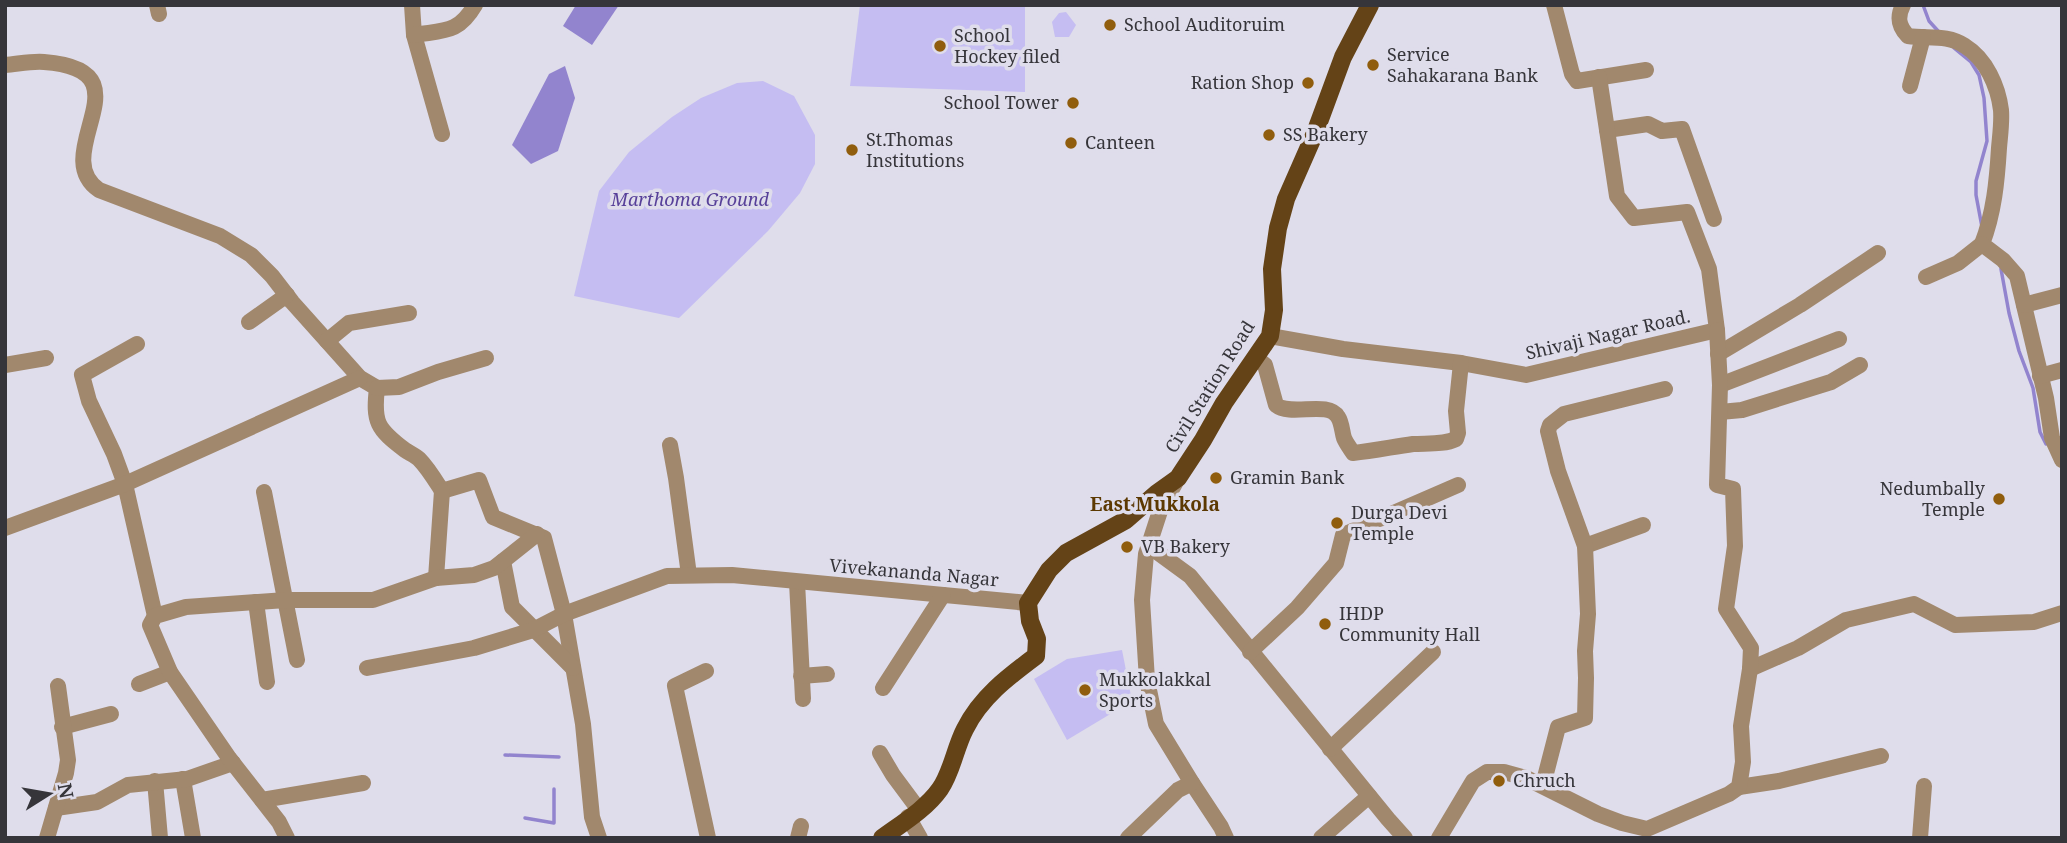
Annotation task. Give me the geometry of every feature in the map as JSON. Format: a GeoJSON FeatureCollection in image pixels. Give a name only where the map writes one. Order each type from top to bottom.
{"type":"FeatureCollection","features":[{"type":"Feature","properties":{"kind":"main road","name":"Civil Station Road"},"geometry":{"type":"LineString","coordinates":[[1028,603],[1049,570],[1066,553],[1126,520],[1178,478],[1270,336],[1274,310],[1272,269],[1278,228],[1286,199],[1315,134],[1343,57],[1370,5]]}},
{"type":"Feature","properties":{"kind":"main road"},"geometry":{"type":"LineString","coordinates":[[882,838],[924,807],[941,788],[964,730],[978,706],[992,691],[1036,656],[1037,639],[1030,621],[1028,603]]}},
{"type":"Feature","properties":{"kind":"street"},"geometry":{"type":"LineString","coordinates":[[412,5],[414,35],[442,134]]}},
{"type":"Feature","properties":{"kind":"street"},"geometry":{"type":"LineString","coordinates":[[414,35],[458,26],[468,18],[475,5]]}},
{"type":"Feature","properties":{"kind":"street"},"geometry":{"type":"LineString","coordinates":[[1554,5],[1572,74],[1577,81],[1646,70]]}},
{"type":"Feature","properties":{"kind":"street"},"geometry":{"type":"LineString","coordinates":[[1903,5],[1899,19],[1902,30],[1908,36],[1934,36],[1954,40],[1966,46],[1980,60],[1996,87],[2001,121],[1998,172],[1990,224],[1982,244],[1958,263],[1926,277]]}},
{"type":"Feature","properties":{"kind":"street"},"geometry":{"type":"LineString","coordinates":[[1910,86],[1923,37]]}},
{"type":"Feature","properties":{"kind":"street"},"geometry":{"type":"LineString","coordinates":[[5,65],[44,62],[86,73],[94,85],[95,102],[83,146],[88,183],[99,190],[220,236],[251,254],[360,378],[377,388],[399,387],[486,358]]}},
{"type":"Feature","properties":{"kind":"street","name":"Shivaji Nagar Road."},"geometry":{"type":"LineString","coordinates":[[1270,336],[1526,375],[1717,330],[1709,269],[1687,212],[1634,218],[1617,195],[1599,77]]}},
{"type":"Feature","properties":{"kind":"street"},"geometry":{"type":"LineString","coordinates":[[1607,130],[1648,124],[1662,131],[1682,129],[1714,219]]}},
{"type":"Feature","properties":{"kind":"street"},"geometry":{"type":"LineString","coordinates":[[1982,244],[2003,260],[2017,276],[2046,398],[2052,438],[2062,460]]}},
{"type":"Feature","properties":{"kind":"street"},"geometry":{"type":"LineString","coordinates":[[1718,354],[1878,253]]}},
{"type":"Feature","properties":{"kind":"street"},"geometry":{"type":"LineString","coordinates":[[249,322],[287,295]]}},
{"type":"Feature","properties":{"kind":"street"},"geometry":{"type":"LineString","coordinates":[[2024,305],[2062,295]]}},
{"type":"Feature","properties":{"kind":"street"},"geometry":{"type":"LineString","coordinates":[[327,341],[349,323],[409,313]]}},
{"type":"Feature","properties":{"kind":"street"},"geometry":{"type":"LineString","coordinates":[[1717,330],[1720,385],[1717,485],[1733,489],[1735,546],[1726,609],[1751,648],[1741,726],[1743,762],[1739,787]]}},
{"type":"Feature","properties":{"kind":"street"},"geometry":{"type":"LineString","coordinates":[[1720,385],[1839,339]]}},
{"type":"Feature","properties":{"kind":"street"},"geometry":{"type":"LineString","coordinates":[[136,344],[82,375],[89,401],[125,484],[155,616],[150,625],[170,672],[233,763],[279,822],[287,838]]}},
{"type":"Feature","properties":{"kind":"street"},"geometry":{"type":"LineString","coordinates":[[1255,357],[1265,365],[1276,405],[1284,410],[1318,409],[1332,412],[1338,416],[1345,441],[1353,453],[1443,443],[1456,439],[1461,363]]}},
{"type":"Feature","properties":{"kind":"street"},"geometry":{"type":"LineString","coordinates":[[5,365],[46,358]]}},
{"type":"Feature","properties":{"kind":"street"},"geometry":{"type":"LineString","coordinates":[[1720,412],[1742,410],[1831,382],[1860,365]]}},
{"type":"Feature","properties":{"kind":"street"},"geometry":{"type":"LineString","coordinates":[[2040,376],[2062,370]]}},
{"type":"Feature","properties":{"kind":"street"},"geometry":{"type":"LineString","coordinates":[[5,528],[125,484],[360,378]]}},
{"type":"Feature","properties":{"kind":"street"},"geometry":{"type":"LineString","coordinates":[[377,388],[375,417],[379,426],[406,451],[416,456],[442,491],[436,578]]}},
{"type":"Feature","properties":{"kind":"street"},"geometry":{"type":"LineString","coordinates":[[1543,785],[1558,727],[1585,718],[1588,614],[1585,546],[1558,471],[1548,431],[1550,425],[1564,414],[1665,389]]}},
{"type":"Feature","properties":{"kind":"street"},"geometry":{"type":"LineString","coordinates":[[670,445],[689,575]]}},
{"type":"Feature","properties":{"kind":"street"},"geometry":{"type":"LineString","coordinates":[[1178,478],[1160,511],[1146,554],[1142,600],[1147,680],[1156,724],[1222,827],[1226,838]]}},
{"type":"Feature","properties":{"kind":"street"},"geometry":{"type":"LineString","coordinates":[[442,491],[479,480],[493,517],[537,534],[544,538],[547,544],[564,614],[583,724],[593,817],[598,838]]}},
{"type":"Feature","properties":{"kind":"street"},"geometry":{"type":"LineString","coordinates":[[1250,652],[1297,608],[1336,563],[1343,535],[1458,485]]}},
{"type":"Feature","properties":{"kind":"street"},"geometry":{"type":"LineString","coordinates":[[264,492],[296,660]]}},
{"type":"Feature","properties":{"kind":"street"},"geometry":{"type":"LineString","coordinates":[[1585,546],[1643,525]]}},
{"type":"Feature","properties":{"kind":"street"},"geometry":{"type":"LineString","coordinates":[[155,616],[186,607],[286,600],[373,600],[436,578],[474,575],[494,568],[537,534]]}},
{"type":"Feature","properties":{"kind":"street"},"geometry":{"type":"LineString","coordinates":[[1149,546],[1190,576],[1405,838]]}},
{"type":"Feature","properties":{"kind":"street"},"geometry":{"type":"LineString","coordinates":[[503,561],[512,607],[573,668]]}},
{"type":"Feature","properties":{"kind":"street","name":"Vivekananda Nagar"},"geometry":{"type":"LineString","coordinates":[[368,668],[474,648],[533,630],[564,614],[667,576],[732,575],[1028,603]]}},
{"type":"Feature","properties":{"kind":"street"},"geometry":{"type":"LineString","coordinates":[[797,582],[803,699]]}},
{"type":"Feature","properties":{"kind":"street"},"geometry":{"type":"LineString","coordinates":[[883,688],[943,595]]}},
{"type":"Feature","properties":{"kind":"street"},"geometry":{"type":"LineString","coordinates":[[256,602],[267,682]]}},
{"type":"Feature","properties":{"kind":"street"},"geometry":{"type":"LineString","coordinates":[[1750,669],[1798,648],[1846,620],[1913,604],[1955,625],[2034,622],[2062,613]]}},
{"type":"Feature","properties":{"kind":"street"},"geometry":{"type":"LineString","coordinates":[[1330,749],[1433,652]]}},
{"type":"Feature","properties":{"kind":"street"},"geometry":{"type":"LineString","coordinates":[[706,671],[675,686],[708,838]]}},
{"type":"Feature","properties":{"kind":"street"},"geometry":{"type":"LineString","coordinates":[[139,684],[170,672]]}},
{"type":"Feature","properties":{"kind":"street"},"geometry":{"type":"LineString","coordinates":[[801,676],[827,674]]}},
{"type":"Feature","properties":{"kind":"street"},"geometry":{"type":"LineString","coordinates":[[47,838],[68,760],[58,686]]}},
{"type":"Feature","properties":{"kind":"street"},"geometry":{"type":"LineString","coordinates":[[62,727],[111,714]]}},
{"type":"Feature","properties":{"kind":"street"},"geometry":{"type":"LineString","coordinates":[[880,753],[913,814],[920,838]]}},
{"type":"Feature","properties":{"kind":"street"},"geometry":{"type":"LineString","coordinates":[[1438,838],[1473,781],[1487,772],[1504,772],[1527,778],[1598,814],[1647,829],[1729,794],[1739,787],[1779,781],[1881,756]]}},
{"type":"Feature","properties":{"kind":"street"},"geometry":{"type":"LineString","coordinates":[[56,808],[97,802],[128,785],[183,779],[233,763]]}},
{"type":"Feature","properties":{"kind":"street"},"geometry":{"type":"LineString","coordinates":[[183,779],[193,838]]}},
{"type":"Feature","properties":{"kind":"street"},"geometry":{"type":"LineString","coordinates":[[155,782],[160,838]]}},
{"type":"Feature","properties":{"kind":"street"},"geometry":{"type":"LineString","coordinates":[[262,800],[363,783]]}},
{"type":"Feature","properties":{"kind":"street"},"geometry":{"type":"LineString","coordinates":[[1128,838],[1178,790],[1192,783]]}},
{"type":"Feature","properties":{"kind":"street"},"geometry":{"type":"LineString","coordinates":[[1920,838],[1924,786]]}},
{"type":"Feature","properties":{"kind":"street"},"geometry":{"type":"LineString","coordinates":[[1321,838],[1369,796]]}},
{"type":"Feature","properties":{"kind":"green space","name":"School Hockey filed"},"geometry":{"type":"Polygon","coordinates":[[[860,5],[1025,5],[1025,92],[850,86],[860,5]]]}},
{"type":"Feature","properties":{"kind":"green space"},"geometry":{"type":"Polygon","coordinates":[[[1066,12],[1076,25],[1069,37],[1055,37],[1052,22],[1059,13],[1066,12]]]}},
{"type":"Feature","properties":{"kind":"green space","name":"Marthoma Ground"},"geometry":{"type":"Polygon","coordinates":[[[763,81],[794,96],[815,135],[815,164],[800,193],[768,231],[679,318],[574,296],[599,191],[629,152],[672,117],[701,98],[737,83],[763,81]]]}},
{"type":"Feature","properties":{"kind":"green space","name":"Mukkolakkal Sports"},"geometry":{"type":"Polygon","coordinates":[[[1122,650],[1132,701],[1067,740],[1034,679],[1067,659],[1122,650]]]}},
{"type":"Feature","properties":{"kind":"shaded area"},"geometry":{"type":"Polygon","coordinates":[[[576,5],[619,5],[592,45],[563,26],[576,5]]]}},
{"type":"Feature","properties":{"kind":"shaded area"},"geometry":{"type":"Polygon","coordinates":[[[565,66],[575,98],[558,151],[531,164],[512,145],[549,74],[565,66]]]}},
{"type":"Feature","properties":{"kind":"waterway"},"geometry":{"type":"LineString","coordinates":[[1923,5],[1929,21],[1939,32]]}},
{"type":"Feature","properties":{"kind":"waterway"},"geometry":{"type":"LineString","coordinates":[[1954,48],[1971,62],[1979,75],[1984,98],[1987,141],[1976,181],[1982,227]]}},
{"type":"Feature","properties":{"kind":"waterway"},"geometry":{"type":"LineString","coordinates":[[2001,269],[2009,313],[2033,388],[2040,432],[2046,444]]}},
{"type":"Feature","properties":{"kind":"waterway"},"geometry":{"type":"LineString","coordinates":[[505,755],[559,757]]}},
{"type":"Feature","properties":{"kind":"waterway"},"geometry":{"type":"LineString","coordinates":[[525,818],[554,823],[554,789]]}},
{"type":"Feature","properties":{"kind":"place","name":"School Auditoruim"},"geometry":{"type":"Point","coordinates":[1110,25]}},
{"type":"Feature","properties":{"kind":"place","name":"School Hockey filed"},"geometry":{"type":"Point","coordinates":[940,46]}},
{"type":"Feature","properties":{"kind":"place","name":"Service Sahakarana Bank"},"geometry":{"type":"Point","coordinates":[1373,65]}},
{"type":"Feature","properties":{"kind":"place","name":"Ration Shop"},"geometry":{"type":"Point","coordinates":[1308,83]}},
{"type":"Feature","properties":{"kind":"place","name":"School Tower"},"geometry":{"type":"Point","coordinates":[1073,103]}},
{"type":"Feature","properties":{"kind":"place","name":"SS Bakery"},"geometry":{"type":"Point","coordinates":[1269,135]}},
{"type":"Feature","properties":{"kind":"place","name":"Canteen"},"geometry":{"type":"Point","coordinates":[1071,143]}},
{"type":"Feature","properties":{"kind":"place","name":"St.Thomas Institutions"},"geometry":{"type":"Point","coordinates":[852,150]}},
{"type":"Feature","properties":{"kind":"place","name":"Gramin Bank"},"geometry":{"type":"Point","coordinates":[1216,478]}},
{"type":"Feature","properties":{"kind":"place","name":"Nedumbally Temple"},"geometry":{"type":"Point","coordinates":[1999,499]}},
{"type":"Feature","properties":{"kind":"place","name":"Durga Devi Temple"},"geometry":{"type":"Point","coordinates":[1337,523]}},
{"type":"Feature","properties":{"kind":"place","name":"VB Bakery"},"geometry":{"type":"Point","coordinates":[1127,547]}},
{"type":"Feature","properties":{"kind":"place","name":"IHDP Community Hall"},"geometry":{"type":"Point","coordinates":[1325,624]}},
{"type":"Feature","properties":{"kind":"place","name":"Mukkolakkal Sports"},"geometry":{"type":"Point","coordinates":[1085,690]}},
{"type":"Feature","properties":{"kind":"place","name":"Chruch"},"geometry":{"type":"Point","coordinates":[1499,781]}},
{"type":"Feature","properties":{"kind":"district","name":"East Mukkola"},"geometry":{"type":"Point","coordinates":[1155,504]}}]}
